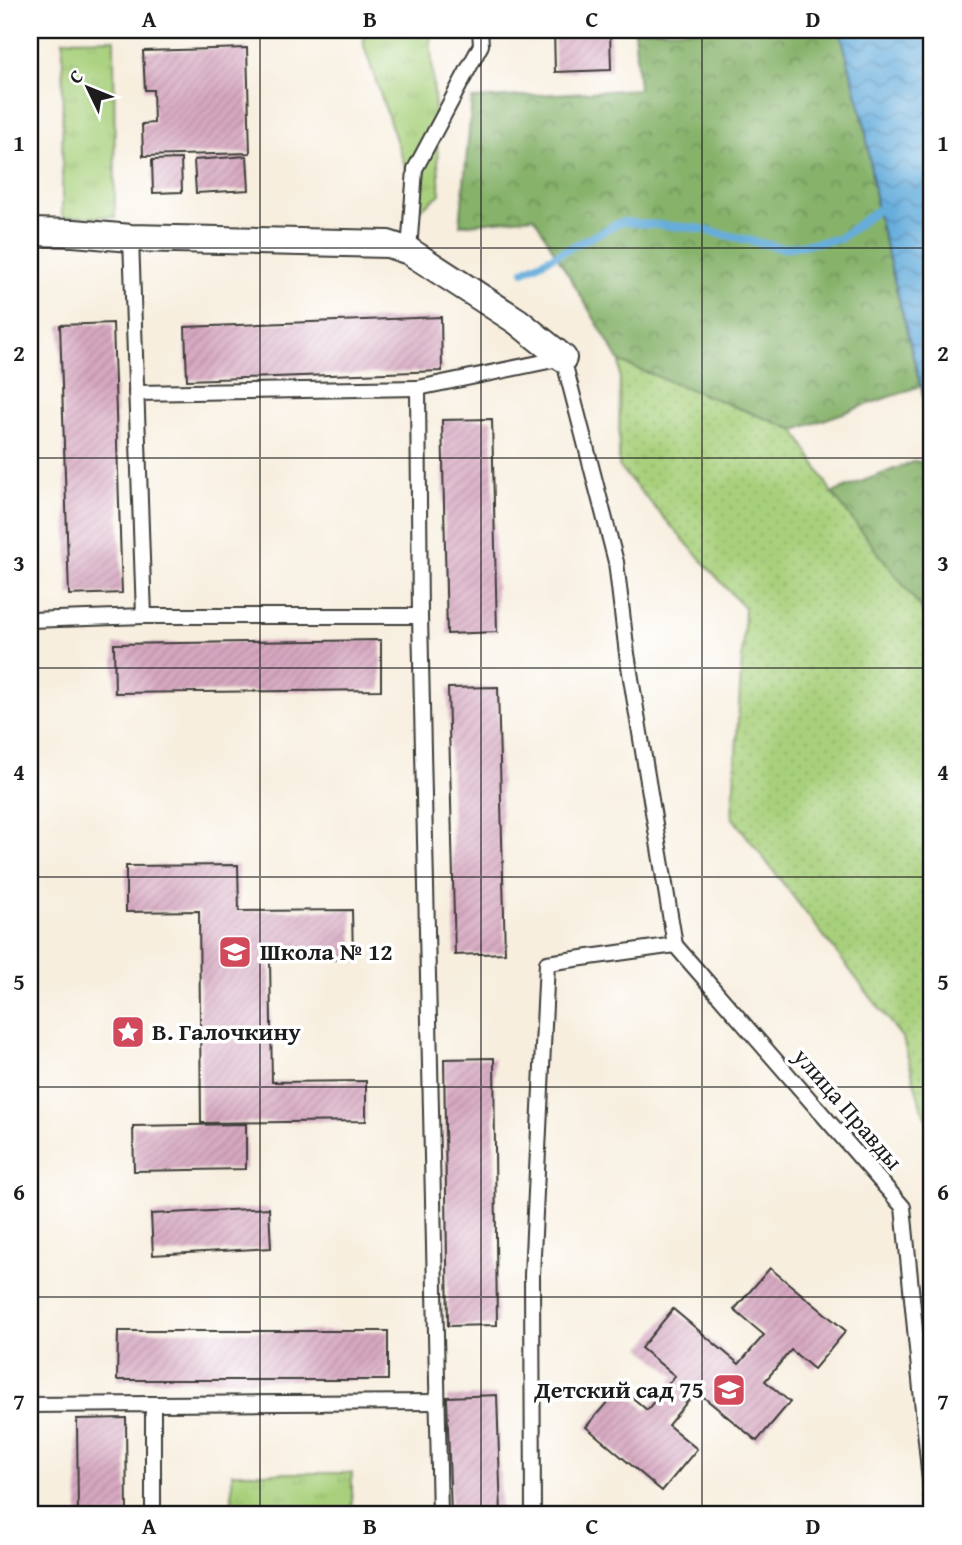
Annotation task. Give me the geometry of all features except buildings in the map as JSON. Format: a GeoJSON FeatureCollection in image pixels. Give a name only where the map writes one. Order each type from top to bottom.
{"type":"FeatureCollection","features":[{"type":"Feature","properties":{"kind":"street"},"geometry":{"type":"LineString","coordinates":[[30,232],[131,238],[388,244],[410,251],[517,321],[563,358]]}},
{"type":"Feature","properties":{"kind":"lane"},"geometry":{"type":"LineString","coordinates":[[410,251],[415,169],[481,45],[480,30]]}},
{"type":"Feature","properties":{"kind":"lane"},"geometry":{"type":"LineString","coordinates":[[131,238],[144,616]]}},
{"type":"Feature","properties":{"kind":"lane"},"geometry":{"type":"LineString","coordinates":[[136,393],[418,387],[563,358],[616,562],[627,654],[675,945],[547,963],[532,1275],[533,1515]]}},
{"type":"Feature","properties":{"kind":"lane"},"geometry":{"type":"LineString","coordinates":[[418,387],[420,616],[440,1515]]}},
{"type":"Feature","properties":{"kind":"lane"},"geometry":{"type":"LineString","coordinates":[[30,620],[144,616],[420,616]]}},
{"type":"Feature","properties":{"kind":"lane","name":"улица Правды"},"geometry":{"type":"LineString","coordinates":[[675,945],[903,1207],[932,1501]]}},
{"type":"Feature","properties":{"kind":"lane"},"geometry":{"type":"LineString","coordinates":[[30,1405],[437,1402]]}},
{"type":"Feature","properties":{"kind":"lane"},"geometry":{"type":"LineString","coordinates":[[153,1404],[153,1515]]}},
{"type":"Feature","properties":{"kind":"green space"},"geometry":{"type":"Polygon","coordinates":[[[363,30],[430,30],[440,194],[420,210],[364,46],[363,30]]]}},
{"type":"Feature","properties":{"kind":"green space"},"geometry":{"type":"Polygon","coordinates":[[[634,30],[840,30],[865,127],[877,211],[920,386],[795,430],[620,362],[534,217],[460,225],[472,99],[639,89],[634,30]]]}},
{"type":"Feature","properties":{"kind":"green space"},"geometry":{"type":"Polygon","coordinates":[[[114,39],[115,217],[62,217],[63,40],[114,39]]]}},
{"type":"Feature","properties":{"kind":"green space"},"geometry":{"type":"Polygon","coordinates":[[[620,362],[795,430],[832,493],[932,622],[932,1131],[921,1107],[903,1039],[732,817],[745,609],[619,467],[620,362]]]}},
{"type":"Feature","properties":{"kind":"green space"},"geometry":{"type":"Polygon","coordinates":[[[915,461],[932,465],[932,622],[832,493],[915,461]]]}},
{"type":"Feature","properties":{"kind":"green space"},"geometry":{"type":"Polygon","coordinates":[[[932,1162],[932,1238],[924,1176],[932,1162]]]}},
{"type":"Feature","properties":{"kind":"green space"},"geometry":{"type":"Polygon","coordinates":[[[232,1473],[352,1473],[352,1515],[232,1515],[232,1473]]]}},
{"type":"Feature","properties":{"kind":"water"},"geometry":{"type":"Polygon","coordinates":[[[840,30],[932,30],[932,431],[877,211],[865,126],[840,30]]]}},
{"type":"Feature","properties":{"kind":"waterway"},"geometry":{"type":"LineString","coordinates":[[524,271],[621,222],[696,228],[782,248],[839,239],[884,207]]}},
{"type":"Feature","properties":{"kind":"place","name":"Школа № 12"},"geometry":{"type":"Point","coordinates":[235,952]}},
{"type":"Feature","properties":{"kind":"place","name":"В. Галочкину"},"geometry":{"type":"Point","coordinates":[128,1032]}},
{"type":"Feature","properties":{"kind":"place","name":"Детский сад 75"},"geometry":{"type":"Point","coordinates":[729,1390]}}]}
